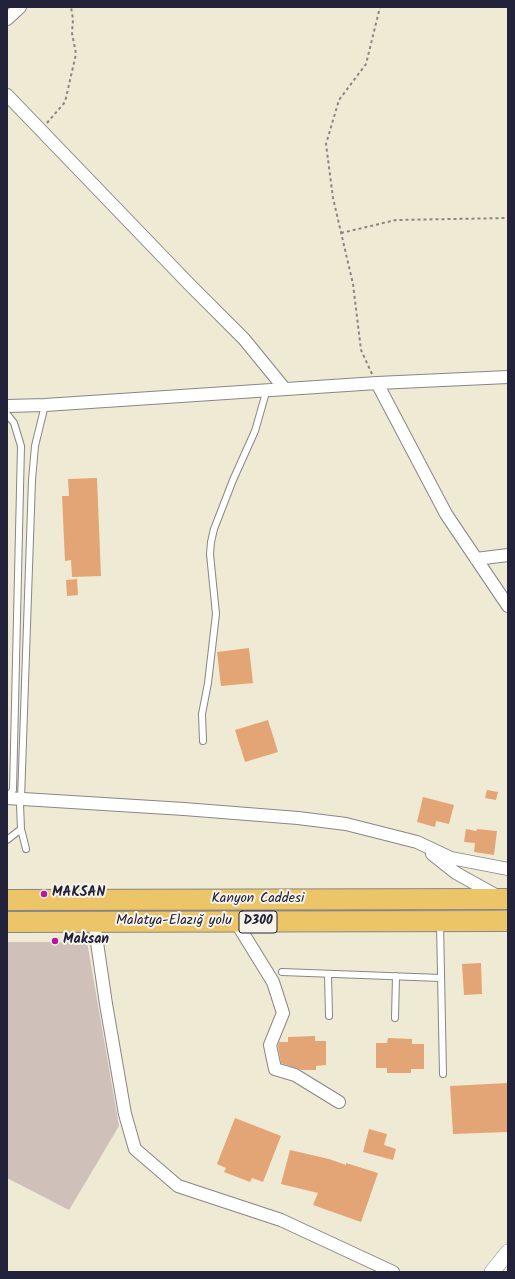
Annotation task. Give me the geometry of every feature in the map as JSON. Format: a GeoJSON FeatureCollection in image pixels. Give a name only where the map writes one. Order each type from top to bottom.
{"type":"FeatureCollection","features":[{"type":"Feature","properties":{"kind":"highway","name":"Kanyon Caddesi"},"geometry":{"type":"LineString","coordinates":[[7,900],[505,899]]}},
{"type":"Feature","properties":{"kind":"highway","name":"Malatya-Elazığ yolu"},"geometry":{"type":"LineString","coordinates":[[7,922],[508,921]]}},
{"type":"Feature","properties":{"kind":"street"},"geometry":{"type":"LineString","coordinates":[[7,18],[20,7]]}},
{"type":"Feature","properties":{"kind":"street"},"geometry":{"type":"LineString","coordinates":[[7,95],[244,339],[284,388]]}},
{"type":"Feature","properties":{"kind":"street"},"geometry":{"type":"LineString","coordinates":[[7,406],[45,405],[377,382],[508,377]]}},
{"type":"Feature","properties":{"kind":"street"},"geometry":{"type":"LineString","coordinates":[[377,382],[446,514],[508,606]]}},
{"type":"Feature","properties":{"kind":"street"},"geometry":{"type":"LineString","coordinates":[[476,559],[508,555]]}},
{"type":"Feature","properties":{"kind":"street"},"geometry":{"type":"LineString","coordinates":[[7,798],[184,809],[298,818],[346,824],[418,842],[451,858],[508,868]]}},
{"type":"Feature","properties":{"kind":"street"},"geometry":{"type":"LineString","coordinates":[[418,842],[456,873],[505,899]]}},
{"type":"Feature","properties":{"kind":"street"},"geometry":{"type":"LineString","coordinates":[[94,922],[106,1004],[125,1114],[135,1149],[178,1186],[281,1220],[394,1272]]}},
{"type":"Feature","properties":{"kind":"street"},"geometry":{"type":"LineString","coordinates":[[236,922],[273,982],[283,1013],[270,1045],[275,1069],[295,1075],[339,1102]]}},
{"type":"Feature","properties":{"kind":"street"},"geometry":{"type":"LineString","coordinates":[[492,1272],[508,1252]]}},
{"type":"Feature","properties":{"kind":"lane"},"geometry":{"type":"LineString","coordinates":[[203,741],[202,714],[208,683],[216,614],[210,554],[211,542],[214,529],[233,480],[255,431],[267,389]]}},
{"type":"Feature","properties":{"kind":"lane"},"geometry":{"type":"LineString","coordinates":[[26,849],[21,830],[20,804],[32,480],[35,446],[45,405]]}},
{"type":"Feature","properties":{"kind":"lane"},"geometry":{"type":"LineString","coordinates":[[7,414],[14,423],[21,446],[13,790],[7,798]]}},
{"type":"Feature","properties":{"kind":"lane"},"geometry":{"type":"LineString","coordinates":[[7,840],[21,830]]}},
{"type":"Feature","properties":{"kind":"lane"},"geometry":{"type":"LineString","coordinates":[[440,922],[443,1074]]}},
{"type":"Feature","properties":{"kind":"lane"},"geometry":{"type":"LineString","coordinates":[[282,972],[442,978]]}},
{"type":"Feature","properties":{"kind":"lane"},"geometry":{"type":"LineString","coordinates":[[328,974],[329,1016]]}},
{"type":"Feature","properties":{"kind":"lane"},"geometry":{"type":"LineString","coordinates":[[395,1018],[396,976]]}},
{"type":"Feature","properties":{"kind":"path"},"geometry":{"type":"LineString","coordinates":[[41,130],[65,102],[76,54],[72,33],[72,7]]}},
{"type":"Feature","properties":{"kind":"path"},"geometry":{"type":"LineString","coordinates":[[377,382],[361,350],[353,284],[333,198],[326,144],[339,100],[366,64],[380,7]]}},
{"type":"Feature","properties":{"kind":"path"},"geometry":{"type":"LineString","coordinates":[[341,233],[396,220],[508,218]]}},
{"type":"Feature","properties":{"kind":"shaded area"},"geometry":{"type":"Polygon","coordinates":[[[7,942],[87,942],[119,1126],[69,1210],[7,1178],[7,942]]]}},
{"type":"Feature","properties":{"kind":"building"},"geometry":{"type":"Polygon","coordinates":[[[97,478],[101,576],[72,577],[71,560],[65,561],[62,496],[69,496],[68,479],[97,478]]]}},
{"type":"Feature","properties":{"kind":"building"},"geometry":{"type":"Polygon","coordinates":[[[77,579],[78,595],[67,596],[66,580],[77,579]]]}},
{"type":"Feature","properties":{"kind":"building"},"geometry":{"type":"Polygon","coordinates":[[[249,648],[253,683],[221,686],[217,652],[249,648]]]}},
{"type":"Feature","properties":{"kind":"building"},"geometry":{"type":"Polygon","coordinates":[[[268,720],[278,752],[245,762],[235,730],[268,720]]]}},
{"type":"Feature","properties":{"kind":"building"},"geometry":{"type":"Polygon","coordinates":[[[487,790],[498,792],[496,800],[485,798],[487,790]]]}},
{"type":"Feature","properties":{"kind":"building"},"geometry":{"type":"Polygon","coordinates":[[[423,797],[454,805],[449,824],[436,821],[435,827],[417,822],[423,797]]]}},
{"type":"Feature","properties":{"kind":"building"},"geometry":{"type":"Polygon","coordinates":[[[466,829],[476,831],[477,829],[497,831],[494,855],[474,852],[475,843],[464,842],[466,829]]]}},
{"type":"Feature","properties":{"kind":"building"},"geometry":{"type":"Polygon","coordinates":[[[481,963],[482,994],[464,995],[462,964],[481,963]]]}},
{"type":"Feature","properties":{"kind":"building"},"geometry":{"type":"Polygon","coordinates":[[[315,1036],[315,1041],[326,1041],[326,1065],[316,1066],[316,1070],[302,1070],[281,1063],[278,1046],[279,1042],[288,1042],[288,1037],[315,1036]]]}},
{"type":"Feature","properties":{"kind":"building"},"geometry":{"type":"Polygon","coordinates":[[[388,1038],[412,1039],[412,1044],[424,1044],[424,1069],[411,1069],[411,1073],[387,1073],[387,1068],[376,1068],[376,1043],[387,1043],[388,1038]]]}},
{"type":"Feature","properties":{"kind":"building"},"geometry":{"type":"Polygon","coordinates":[[[508,1083],[508,1132],[453,1134],[450,1086],[508,1083]]]}},
{"type":"Feature","properties":{"kind":"building"},"geometry":{"type":"Polygon","coordinates":[[[235,1118],[281,1136],[263,1182],[252,1178],[250,1182],[224,1172],[226,1168],[217,1164],[235,1118]]]}},
{"type":"Feature","properties":{"kind":"building"},"geometry":{"type":"Polygon","coordinates":[[[369,1129],[387,1134],[384,1145],[396,1149],[393,1160],[363,1152],[369,1129]]]}},
{"type":"Feature","properties":{"kind":"building"},"geometry":{"type":"Polygon","coordinates":[[[290,1150],[329,1159],[346,1165],[346,1163],[378,1173],[361,1222],[313,1205],[318,1193],[281,1184],[290,1150]]]}},
{"type":"Feature","properties":{"kind":"place","name":"MAKSAN"},"geometry":{"type":"Point","coordinates":[44,894]}},
{"type":"Feature","properties":{"kind":"place","name":"Maksan"},"geometry":{"type":"Point","coordinates":[55,941]}}]}
